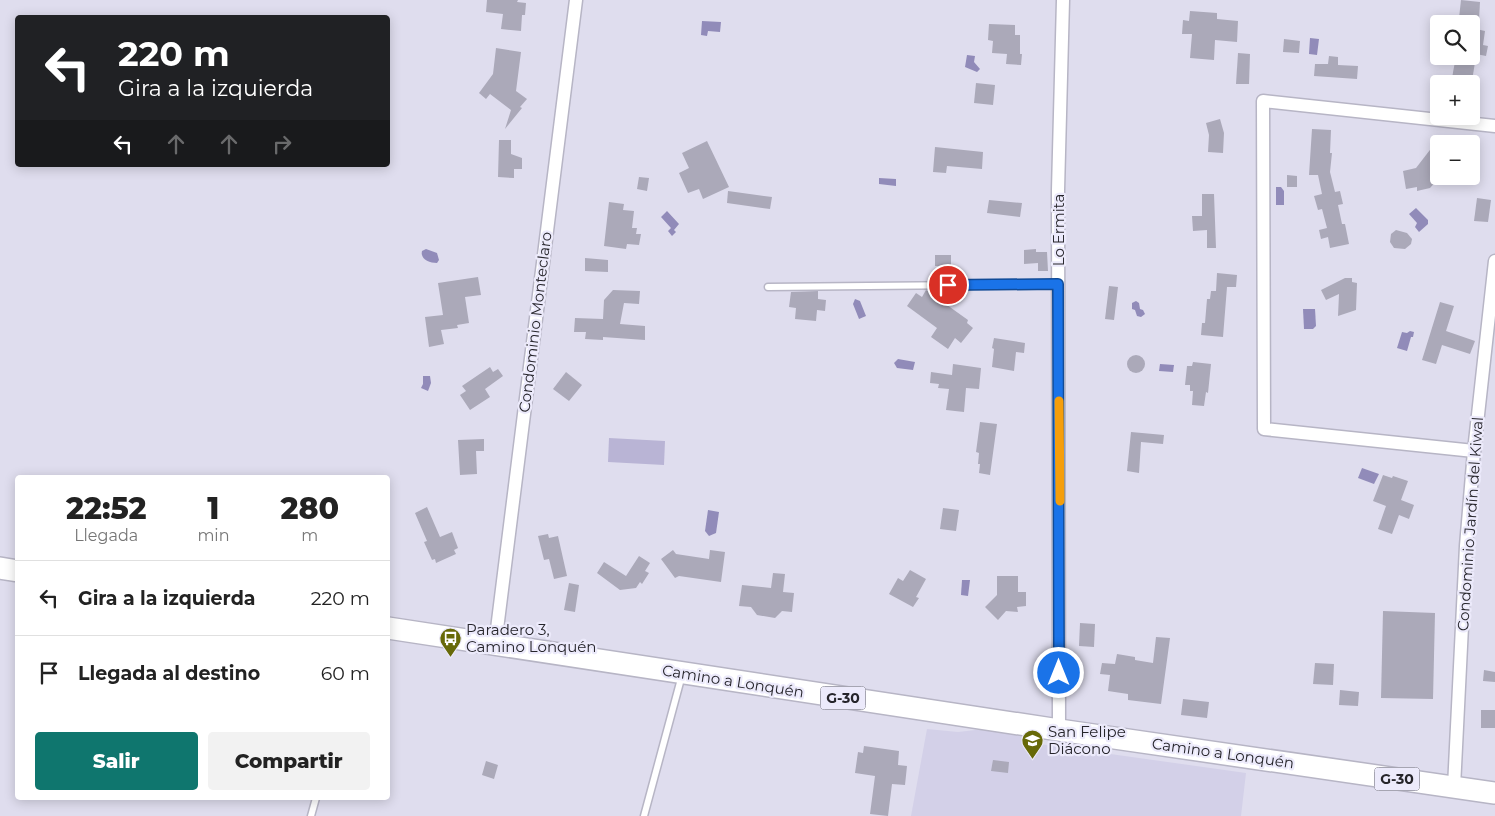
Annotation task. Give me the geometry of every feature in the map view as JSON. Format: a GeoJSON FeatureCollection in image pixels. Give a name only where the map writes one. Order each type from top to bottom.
{"type":"FeatureCollection","features":[{"type":"Feature","properties":{"kind":"main road"},"geometry":{"type":"LineString","coordinates":[[0,568],[15,570]]}},
{"type":"Feature","properties":{"kind":"main road","name":"Camino a Lonquén"},"geometry":{"type":"LineString","coordinates":[[390,628],[682,674],[1495,793]]}},
{"type":"Feature","properties":{"kind":"street","name":"Condominio Monteclaro"},"geometry":{"type":"LineString","coordinates":[[495,645],[576,0]]}},
{"type":"Feature","properties":{"kind":"street","name":"Lo Ermita"},"geometry":{"type":"LineString","coordinates":[[1059,730],[1058,190],[1063,0]]}},
{"type":"Feature","properties":{"kind":"street"},"geometry":{"type":"LineString","coordinates":[[1474,451],[1264,429],[1263,101],[1495,126]]}},
{"type":"Feature","properties":{"kind":"street","name":"Condominio Jardín del Kiwal"},"geometry":{"type":"LineString","coordinates":[[1454,787],[1466,546],[1474,451],[1495,261]]}},
{"type":"Feature","properties":{"kind":"lane"},"geometry":{"type":"LineString","coordinates":[[768,287],[1058,284]]}},
{"type":"Feature","properties":{"kind":"lane"},"geometry":{"type":"LineString","coordinates":[[644,816],[682,674]]}},
{"type":"Feature","properties":{"kind":"lane"},"geometry":{"type":"LineString","coordinates":[[311,816],[315,800]]}},
{"type":"Feature","properties":{"kind":"shaded area"},"geometry":{"type":"Polygon","coordinates":[[[702,21],[721,22],[720,32],[708,31],[707,36],[701,35],[702,21]]]}},
{"type":"Feature","properties":{"kind":"shaded area"},"geometry":{"type":"Polygon","coordinates":[[[1310,38],[1319,39],[1317,55],[1309,54],[1310,38]]]}},
{"type":"Feature","properties":{"kind":"shaded area"},"geometry":{"type":"Polygon","coordinates":[[[967,55],[975,56],[974,62],[980,69],[977,72],[965,67],[967,55]]]}},
{"type":"Feature","properties":{"kind":"shaded area"},"geometry":{"type":"Polygon","coordinates":[[[879,178],[896,179],[896,186],[879,184],[879,178]]]}},
{"type":"Feature","properties":{"kind":"shaded area"},"geometry":{"type":"Polygon","coordinates":[[[1276,187],[1281,187],[1284,191],[1284,205],[1276,205],[1276,187]]]}},
{"type":"Feature","properties":{"kind":"shaded area"},"geometry":{"type":"Polygon","coordinates":[[[1416,208],[1428,220],[1428,224],[1419,232],[1415,227],[1417,223],[1409,214],[1416,208]]]}},
{"type":"Feature","properties":{"kind":"shaded area"},"geometry":{"type":"Polygon","coordinates":[[[667,211],[679,224],[672,236],[668,231],[671,228],[661,217],[667,211]]]}},
{"type":"Feature","properties":{"kind":"shaded area"},"geometry":{"type":"Polygon","coordinates":[[[426,249],[437,253],[439,260],[437,263],[428,261],[422,256],[422,251],[426,249]]]}},
{"type":"Feature","properties":{"kind":"shaded area"},"geometry":{"type":"Polygon","coordinates":[[[855,299],[860,301],[866,316],[859,319],[853,304],[855,299]]]}},
{"type":"Feature","properties":{"kind":"shaded area"},"geometry":{"type":"Polygon","coordinates":[[[1136,301],[1145,314],[1141,317],[1137,316],[1135,310],[1132,309],[1132,303],[1136,301]]]}},
{"type":"Feature","properties":{"kind":"shaded area"},"geometry":{"type":"Polygon","coordinates":[[[1303,309],[1315,309],[1316,326],[1313,329],[1304,329],[1303,309]]]}},
{"type":"Feature","properties":{"kind":"shaded area"},"geometry":{"type":"Polygon","coordinates":[[[1410,331],[1414,332],[1407,351],[1397,348],[1402,332],[1407,333],[1410,331]]]}},
{"type":"Feature","properties":{"kind":"shaded area"},"geometry":{"type":"Polygon","coordinates":[[[898,359],[915,362],[913,370],[897,368],[894,363],[898,359]]]}},
{"type":"Feature","properties":{"kind":"shaded area"},"geometry":{"type":"Polygon","coordinates":[[[1160,364],[1174,365],[1173,372],[1159,371],[1160,364]]]}},
{"type":"Feature","properties":{"kind":"shaded area"},"geometry":{"type":"Polygon","coordinates":[[[423,376],[430,376],[431,383],[428,391],[421,388],[423,376]]]}},
{"type":"Feature","properties":{"kind":"shaded area"},"geometry":{"type":"Polygon","coordinates":[[[609,438],[665,441],[664,465],[608,462],[609,438]]]}},
{"type":"Feature","properties":{"kind":"shaded area"},"geometry":{"type":"Polygon","coordinates":[[[1362,468],[1379,474],[1374,484],[1358,478],[1362,468]]]}},
{"type":"Feature","properties":{"kind":"shaded area"},"geometry":{"type":"Polygon","coordinates":[[[708,510],[719,512],[716,533],[709,536],[705,531],[708,510]]]}},
{"type":"Feature","properties":{"kind":"shaded area"},"geometry":{"type":"Polygon","coordinates":[[[962,580],[970,580],[968,596],[961,595],[962,580]]]}},
{"type":"Feature","properties":{"kind":"shaded area","name":"San Felipe Diácono"},"geometry":{"type":"Polygon","coordinates":[[[927,729],[958,732],[984,729],[1017,734],[1039,744],[1246,773],[1241,816],[911,816],[927,729]]]}},
{"type":"Feature","properties":{"kind":"building"},"geometry":{"type":"Polygon","coordinates":[[[487,0],[518,0],[517,2],[526,3],[525,15],[522,15],[521,31],[501,29],[503,14],[486,12],[487,0]]]}},
{"type":"Feature","properties":{"kind":"building"},"geometry":{"type":"Polygon","coordinates":[[[1461,0],[1480,2],[1479,15],[1459,15],[1461,0]]]}},
{"type":"Feature","properties":{"kind":"building"},"geometry":{"type":"Polygon","coordinates":[[[1190,11],[1217,13],[1217,19],[1238,21],[1237,42],[1215,40],[1214,60],[1190,58],[1192,34],[1182,34],[1183,20],[1189,21],[1190,11]]]}},
{"type":"Feature","properties":{"kind":"building"},"geometry":{"type":"Polygon","coordinates":[[[989,24],[1015,25],[1015,35],[1020,35],[1021,65],[1006,64],[1007,54],[992,53],[993,41],[988,40],[989,24]]]}},
{"type":"Feature","properties":{"kind":"building"},"geometry":{"type":"Polygon","coordinates":[[[1480,30],[1485,31],[1483,45],[1488,46],[1486,56],[1480,55],[1480,30]]]}},
{"type":"Feature","properties":{"kind":"building"},"geometry":{"type":"Polygon","coordinates":[[[1284,39],[1300,41],[1299,53],[1283,52],[1284,39]]]}},
{"type":"Feature","properties":{"kind":"building"},"geometry":{"type":"Polygon","coordinates":[[[496,48],[521,52],[516,91],[527,99],[505,129],[511,110],[490,94],[486,99],[479,93],[493,74],[496,48]]]}},
{"type":"Feature","properties":{"kind":"building"},"geometry":{"type":"Polygon","coordinates":[[[1238,53],[1250,54],[1249,84],[1236,84],[1238,53]]]}},
{"type":"Feature","properties":{"kind":"building"},"geometry":{"type":"Polygon","coordinates":[[[1329,56],[1338,57],[1338,65],[1358,66],[1357,79],[1314,76],[1315,64],[1328,64],[1329,56]]]}},
{"type":"Feature","properties":{"kind":"building"},"geometry":{"type":"Polygon","coordinates":[[[1454,65],[1475,65],[1473,75],[1453,75],[1454,65]]]}},
{"type":"Feature","properties":{"kind":"building"},"geometry":{"type":"Polygon","coordinates":[[[976,83],[995,85],[993,105],[974,103],[976,83]]]}},
{"type":"Feature","properties":{"kind":"building"},"geometry":{"type":"Polygon","coordinates":[[[1220,119],[1224,133],[1223,153],[1208,152],[1209,135],[1206,123],[1220,119]]]}},
{"type":"Feature","properties":{"kind":"building"},"geometry":{"type":"Polygon","coordinates":[[[1312,129],[1331,130],[1330,153],[1332,153],[1330,172],[1335,192],[1340,191],[1343,204],[1338,205],[1342,224],[1345,224],[1349,244],[1330,248],[1328,237],[1321,239],[1319,230],[1327,228],[1322,209],[1318,210],[1314,196],[1322,194],[1318,175],[1309,175],[1312,129]]]}},
{"type":"Feature","properties":{"kind":"building"},"geometry":{"type":"Polygon","coordinates":[[[499,140],[511,140],[511,154],[522,158],[522,169],[514,169],[514,178],[498,177],[499,140]]]}},
{"type":"Feature","properties":{"kind":"building"},"geometry":{"type":"Polygon","coordinates":[[[707,141],[729,187],[703,199],[699,189],[688,193],[679,173],[689,168],[682,153],[707,141]]]}},
{"type":"Feature","properties":{"kind":"building"},"geometry":{"type":"Polygon","coordinates":[[[935,147],[983,152],[982,169],[947,166],[946,173],[933,172],[935,147]]]}},
{"type":"Feature","properties":{"kind":"building"},"geometry":{"type":"Polygon","coordinates":[[[1430,150],[1430,185],[1433,185],[1430,188],[1417,191],[1417,187],[1406,189],[1403,171],[1416,168],[1430,150]]]}},
{"type":"Feature","properties":{"kind":"building"},"geometry":{"type":"Polygon","coordinates":[[[1287,175],[1297,176],[1297,187],[1287,187],[1287,175]]]}},
{"type":"Feature","properties":{"kind":"building"},"geometry":{"type":"Polygon","coordinates":[[[639,177],[649,178],[647,191],[637,189],[639,177]]]}},
{"type":"Feature","properties":{"kind":"building"},"geometry":{"type":"Polygon","coordinates":[[[728,191],[772,197],[770,209],[727,203],[728,191]]]}},
{"type":"Feature","properties":{"kind":"building"},"geometry":{"type":"Polygon","coordinates":[[[1202,194],[1214,194],[1216,248],[1207,248],[1207,230],[1193,231],[1192,216],[1202,216],[1202,194]]]}},
{"type":"Feature","properties":{"kind":"building"},"geometry":{"type":"Polygon","coordinates":[[[1477,198],[1491,200],[1488,222],[1474,221],[1477,198]]]}},
{"type":"Feature","properties":{"kind":"building"},"geometry":{"type":"Polygon","coordinates":[[[989,200],[1022,203],[1020,217],[987,213],[989,200]]]}},
{"type":"Feature","properties":{"kind":"building"},"geometry":{"type":"Polygon","coordinates":[[[609,202],[624,204],[623,210],[634,211],[632,228],[637,228],[636,234],[641,234],[639,245],[627,244],[626,249],[604,246],[609,202]]]}},
{"type":"Feature","properties":{"kind":"building"},"geometry":{"type":"Polygon","coordinates":[[[1396,230],[1407,233],[1412,239],[1411,244],[1405,249],[1394,248],[1390,242],[1391,234],[1396,230]]]}},
{"type":"Feature","properties":{"kind":"building"},"geometry":{"type":"Polygon","coordinates":[[[1036,249],[1036,252],[1047,252],[1048,271],[1038,271],[1038,263],[1024,264],[1024,250],[1036,249]]]}},
{"type":"Feature","properties":{"kind":"building"},"geometry":{"type":"Polygon","coordinates":[[[935,255],[951,255],[951,267],[935,266],[935,255]]]}},
{"type":"Feature","properties":{"kind":"building"},"geometry":{"type":"Polygon","coordinates":[[[585,258],[608,260],[608,272],[585,271],[585,258]]]}},
{"type":"Feature","properties":{"kind":"building"},"geometry":{"type":"Polygon","coordinates":[[[1217,273],[1237,275],[1236,287],[1227,287],[1223,337],[1201,335],[1202,323],[1205,323],[1207,299],[1210,299],[1211,291],[1216,291],[1217,273]]]}},
{"type":"Feature","properties":{"kind":"building"},"geometry":{"type":"Polygon","coordinates":[[[478,277],[481,295],[465,297],[469,323],[457,325],[458,328],[441,330],[444,344],[429,347],[425,317],[443,315],[438,283],[478,277]]]}},
{"type":"Feature","properties":{"kind":"building"},"geometry":{"type":"Polygon","coordinates":[[[1345,278],[1352,278],[1352,282],[1357,283],[1356,310],[1338,316],[1339,294],[1326,300],[1321,290],[1345,278]]]}},
{"type":"Feature","properties":{"kind":"building"},"geometry":{"type":"Polygon","coordinates":[[[1109,286],[1118,287],[1114,320],[1105,319],[1109,286]]]}},
{"type":"Feature","properties":{"kind":"building"},"geometry":{"type":"Polygon","coordinates":[[[613,290],[640,291],[639,304],[624,303],[620,324],[645,326],[645,340],[603,337],[603,340],[585,339],[586,332],[574,332],[575,318],[603,319],[604,300],[613,290]]]}},
{"type":"Feature","properties":{"kind":"building"},"geometry":{"type":"Polygon","coordinates":[[[926,290],[968,320],[967,323],[973,328],[961,343],[955,338],[948,349],[931,337],[937,328],[907,306],[916,293],[922,297],[926,290]]]}},
{"type":"Feature","properties":{"kind":"building"},"geometry":{"type":"Polygon","coordinates":[[[818,291],[818,299],[826,300],[825,311],[817,310],[816,321],[795,319],[796,308],[789,307],[791,292],[818,291]]]}},
{"type":"Feature","properties":{"kind":"building"},"geometry":{"type":"Polygon","coordinates":[[[1440,302],[1454,306],[1446,331],[1475,341],[1470,354],[1442,345],[1436,364],[1422,360],[1440,302]]]}},
{"type":"Feature","properties":{"kind":"building"},"geometry":{"type":"Polygon","coordinates":[[[994,338],[1025,343],[1024,353],[1016,352],[1014,371],[992,367],[994,338]]]}},
{"type":"Feature","properties":{"kind":"building"},"geometry":{"type":"Polygon","coordinates":[[[1132,355],[1140,355],[1145,360],[1143,371],[1132,373],[1127,368],[1127,360],[1132,355]]]}},
{"type":"Feature","properties":{"kind":"building"},"geometry":{"type":"Polygon","coordinates":[[[1193,362],[1211,364],[1208,393],[1206,392],[1204,406],[1192,405],[1193,391],[1190,391],[1190,385],[1185,385],[1187,366],[1192,366],[1193,362]]]}},
{"type":"Feature","properties":{"kind":"building"},"geometry":{"type":"Polygon","coordinates":[[[953,364],[981,368],[979,389],[966,388],[964,412],[946,410],[949,389],[938,388],[939,384],[930,383],[931,372],[952,375],[953,364]]]}},
{"type":"Feature","properties":{"kind":"building"},"geometry":{"type":"Polygon","coordinates":[[[490,367],[493,372],[498,369],[503,376],[485,389],[490,397],[470,410],[460,395],[466,391],[462,386],[490,367]]]}},
{"type":"Feature","properties":{"kind":"building"},"geometry":{"type":"Polygon","coordinates":[[[566,372],[582,385],[569,401],[553,389],[566,372]]]}},
{"type":"Feature","properties":{"kind":"building"},"geometry":{"type":"Polygon","coordinates":[[[980,422],[997,424],[990,475],[979,473],[979,453],[976,452],[980,422]]]}},
{"type":"Feature","properties":{"kind":"building"},"geometry":{"type":"Polygon","coordinates":[[[1131,432],[1164,435],[1163,444],[1141,442],[1139,473],[1127,471],[1131,432]]]}},
{"type":"Feature","properties":{"kind":"building"},"geometry":{"type":"Polygon","coordinates":[[[484,439],[484,451],[476,451],[477,474],[460,475],[458,440],[484,439]]]}},
{"type":"Feature","properties":{"kind":"building"},"geometry":{"type":"Polygon","coordinates":[[[1383,475],[1408,481],[1401,500],[1414,505],[1409,519],[1399,515],[1392,534],[1378,529],[1386,506],[1373,501],[1383,475]]]}},
{"type":"Feature","properties":{"kind":"building"},"geometry":{"type":"Polygon","coordinates":[[[427,507],[440,537],[452,532],[458,548],[454,550],[456,554],[436,563],[435,559],[432,560],[424,542],[427,541],[415,513],[427,507]]]}},
{"type":"Feature","properties":{"kind":"building"},"geometry":{"type":"Polygon","coordinates":[[[943,508],[959,510],[956,531],[940,529],[943,508]]]}},
{"type":"Feature","properties":{"kind":"building"},"geometry":{"type":"Polygon","coordinates":[[[548,534],[549,538],[558,536],[567,576],[554,579],[549,559],[544,560],[538,536],[548,534]]]}},
{"type":"Feature","properties":{"kind":"building"},"geometry":{"type":"Polygon","coordinates":[[[673,550],[676,554],[709,559],[710,550],[725,552],[721,582],[679,576],[675,578],[661,559],[673,550]]]}},
{"type":"Feature","properties":{"kind":"building"},"geometry":{"type":"Polygon","coordinates":[[[639,556],[650,563],[645,571],[649,573],[642,584],[640,582],[636,588],[620,590],[597,573],[604,562],[626,576],[639,556]]]}},
{"type":"Feature","properties":{"kind":"building"},"geometry":{"type":"Polygon","coordinates":[[[910,570],[926,579],[916,597],[919,598],[913,607],[889,594],[898,578],[903,581],[910,570]]]}},
{"type":"Feature","properties":{"kind":"building"},"geometry":{"type":"Polygon","coordinates":[[[773,573],[785,574],[783,592],[794,593],[792,612],[782,611],[775,618],[757,615],[751,607],[739,606],[742,585],[771,588],[773,573]]]}},
{"type":"Feature","properties":{"kind":"building"},"geometry":{"type":"Polygon","coordinates":[[[997,576],[1018,576],[1018,592],[1026,592],[1026,606],[1017,607],[1018,612],[1006,611],[998,620],[985,607],[997,595],[997,576]]]}},
{"type":"Feature","properties":{"kind":"building"},"geometry":{"type":"Polygon","coordinates":[[[569,583],[579,585],[575,612],[564,610],[569,583]]]}},
{"type":"Feature","properties":{"kind":"building"},"geometry":{"type":"Polygon","coordinates":[[[1383,611],[1435,613],[1433,699],[1381,698],[1383,611]]]}},
{"type":"Feature","properties":{"kind":"building"},"geometry":{"type":"Polygon","coordinates":[[[1080,623],[1095,624],[1094,647],[1079,646],[1080,623]]]}},
{"type":"Feature","properties":{"kind":"building"},"geometry":{"type":"Polygon","coordinates":[[[1156,637],[1170,638],[1161,704],[1128,700],[1128,694],[1108,691],[1110,675],[1100,674],[1102,663],[1115,664],[1117,654],[1153,663],[1156,637]]]}},
{"type":"Feature","properties":{"kind":"building"},"geometry":{"type":"Polygon","coordinates":[[[1315,663],[1334,664],[1333,685],[1313,684],[1315,663]]]}},
{"type":"Feature","properties":{"kind":"building"},"geometry":{"type":"Polygon","coordinates":[[[1484,670],[1495,672],[1495,682],[1483,681],[1484,670]]]}},
{"type":"Feature","properties":{"kind":"building"},"geometry":{"type":"Polygon","coordinates":[[[1340,690],[1359,692],[1358,706],[1339,705],[1340,690]]]}},
{"type":"Feature","properties":{"kind":"building"},"geometry":{"type":"Polygon","coordinates":[[[1183,699],[1209,702],[1207,718],[1181,715],[1183,699]]]}},
{"type":"Feature","properties":{"kind":"building"},"geometry":{"type":"Polygon","coordinates":[[[1481,710],[1495,710],[1495,728],[1481,728],[1481,710]]]}},
{"type":"Feature","properties":{"kind":"building"},"geometry":{"type":"Polygon","coordinates":[[[864,746],[899,751],[898,765],[907,766],[905,785],[892,784],[888,816],[870,814],[875,776],[855,773],[858,752],[863,753],[864,746]]]}},
{"type":"Feature","properties":{"kind":"building"},"geometry":{"type":"Polygon","coordinates":[[[993,760],[1009,762],[1008,773],[991,771],[993,760]]]}},
{"type":"Feature","properties":{"kind":"building"},"geometry":{"type":"Polygon","coordinates":[[[486,761],[498,765],[494,779],[482,775],[486,761]]]}},
{"type":"Feature","properties":{"kind":"slow traffic"},"geometry":{"type":"LineString","coordinates":[[1059,401],[1060,501]]}},
{"type":"Feature","properties":{"kind":"place","name":"Paradero 3, Camino Lonquén"},"geometry":{"type":"Point","coordinates":[450,657]}},
{"type":"Feature","properties":{"kind":"place","name":"San Felipe Diácono"},"geometry":{"type":"Point","coordinates":[1032,759]}},
{"type":"Feature","properties":{"kind":"route"},"geometry":{"type":"LineString","coordinates":[[948,285],[1058,284],[1060,461],[1059,673]]}}]}
